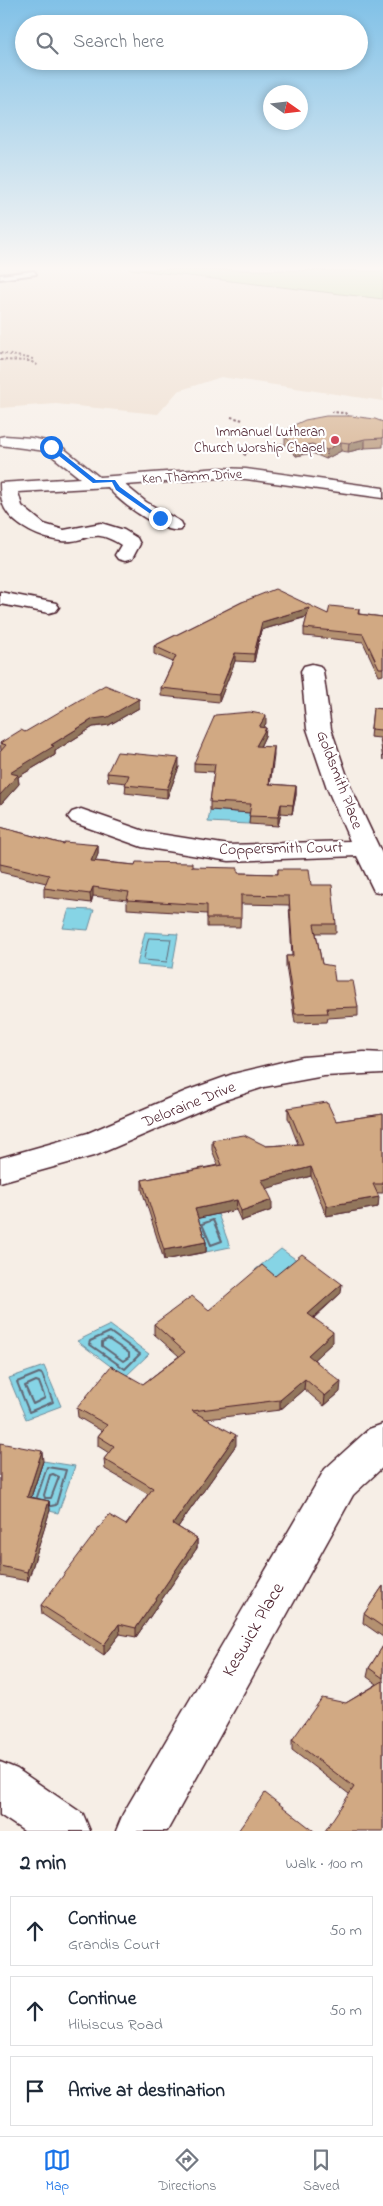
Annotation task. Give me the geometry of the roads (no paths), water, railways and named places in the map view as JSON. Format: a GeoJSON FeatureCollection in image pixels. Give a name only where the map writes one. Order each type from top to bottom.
{"type":"FeatureCollection","features":[{"type":"Feature","properties":{"kind":"street"},"geometry":{"type":"LineString","coordinates":[[5,442],[31,442],[51,447],[95,482]]}},
{"type":"Feature","properties":{"kind":"street","name":"Ken Thamm Drive"},"geometry":{"type":"LineString","coordinates":[[4,488],[220,473],[246,474],[383,493]]}},
{"type":"Feature","properties":{"kind":"street"},"geometry":{"type":"LineString","coordinates":[[113,481],[118,488],[142,507],[174,526]]}},
{"type":"Feature","properties":{"kind":"street"},"geometry":{"type":"LineString","coordinates":[[4,488],[13,508],[22,518],[37,528],[62,536],[97,529],[107,530],[130,542],[131,544],[125,555]]}},
{"type":"Feature","properties":{"kind":"street"},"geometry":{"type":"LineString","coordinates":[[0,598],[49,607]]}},
{"type":"Feature","properties":{"kind":"street","name":"Goldsmith Place"},"geometry":{"type":"LineString","coordinates":[[312,671],[319,729],[339,788],[383,885]]}},
{"type":"Feature","properties":{"kind":"street","name":"Coppersmith Court"},"geometry":{"type":"LineString","coordinates":[[80,817],[142,838],[229,853],[366,848]]}},
{"type":"Feature","properties":{"kind":"street","name":"Deloraine Drive"},"geometry":{"type":"LineString","coordinates":[[0,1170],[38,1162],[111,1137],[226,1087],[297,1069],[360,1062],[383,1063]]}},
{"type":"Feature","properties":{"kind":"street","name":"Keswick Place"},"geometry":{"type":"LineString","coordinates":[[140,1831],[339,1482],[383,1441]]}},
{"type":"Feature","properties":{"kind":"street"},"geometry":{"type":"LineString","coordinates":[[0,1786],[66,1831]]}},
{"type":"Feature","properties":{"kind":"water"},"geometry":{"type":"Polygon","coordinates":[[[210,810],[251,813],[249,824],[208,822],[210,810]]]}},
{"type":"Feature","properties":{"kind":"water"},"geometry":{"type":"Polygon","coordinates":[[[69,909],[94,910],[88,930],[63,928],[69,909]]]}},
{"type":"Feature","properties":{"kind":"water"},"geometry":{"type":"Polygon","coordinates":[[[145,932],[178,934],[172,968],[137,965],[145,932]]]}},
{"type":"Feature","properties":{"kind":"water"},"geometry":{"type":"Polygon","coordinates":[[[218,1214],[230,1247],[206,1252],[195,1219],[218,1214]]]}},
{"type":"Feature","properties":{"kind":"water"},"geometry":{"type":"Polygon","coordinates":[[[281,1249],[301,1263],[275,1286],[255,1270],[281,1249]]]}},
{"type":"Feature","properties":{"kind":"water"},"geometry":{"type":"Polygon","coordinates":[[[110,1325],[149,1354],[125,1377],[77,1341],[110,1325]]]}},
{"type":"Feature","properties":{"kind":"water"},"geometry":{"type":"Polygon","coordinates":[[[44,1366],[61,1406],[26,1419],[9,1378],[44,1366]]]}},
{"type":"Feature","properties":{"kind":"water"},"geometry":{"type":"Polygon","coordinates":[[[43,1461],[75,1466],[58,1513],[28,1506],[43,1461]]]}},
{"type":"Feature","properties":{"kind":"place","name":"Immanuel Lutheran Church Worship Chapel"},"geometry":{"type":"Point","coordinates":[335,440]}}]}
